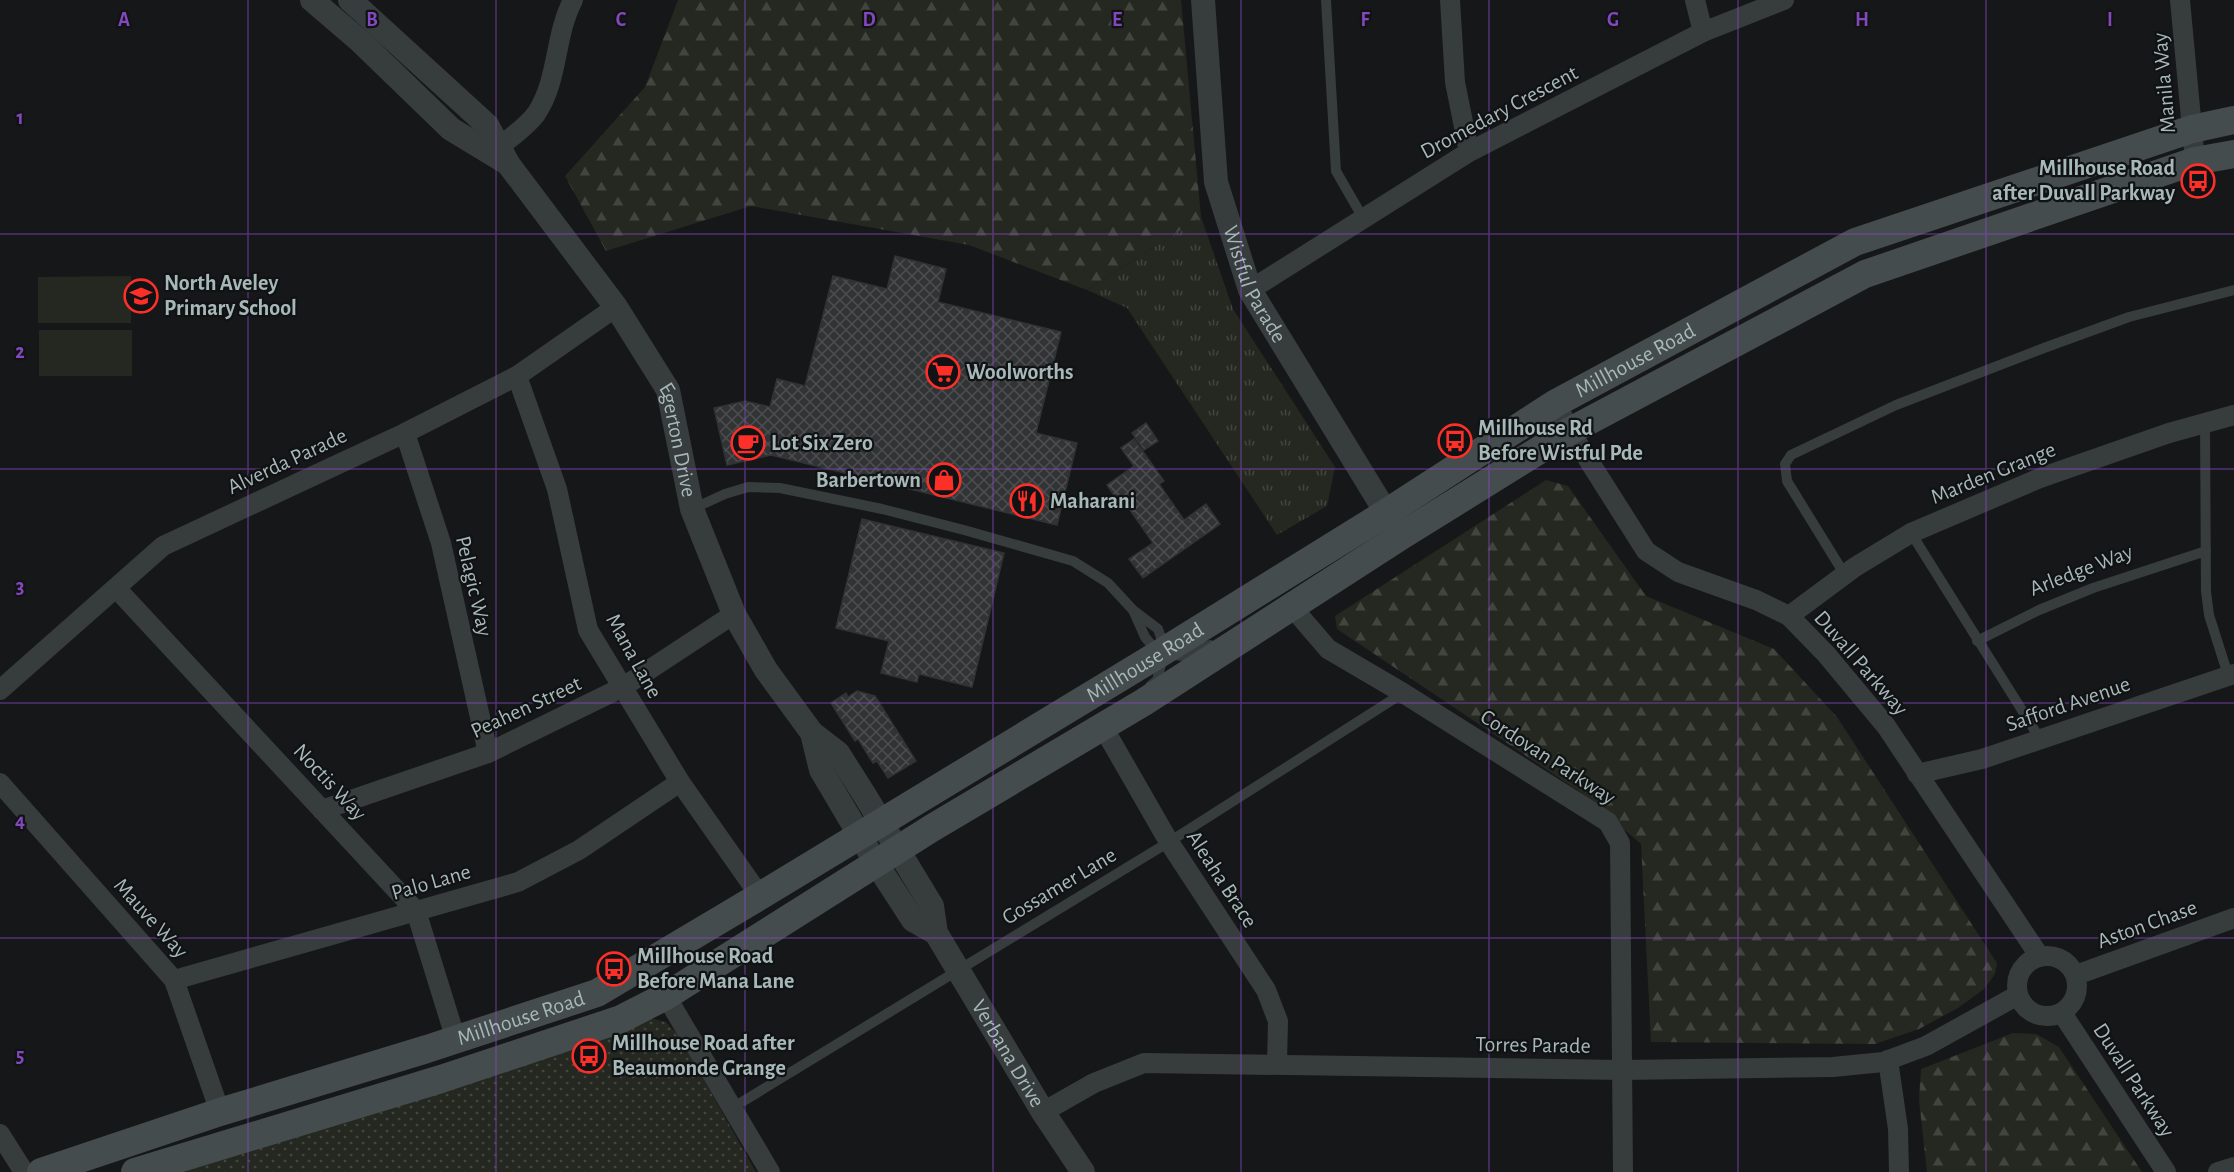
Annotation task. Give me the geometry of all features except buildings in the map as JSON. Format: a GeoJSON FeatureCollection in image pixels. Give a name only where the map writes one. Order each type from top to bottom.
{"type":"FeatureCollection","features":[{"type":"Feature","properties":{"kind":"main road","name":"Millhouse Road"},"geometry":{"type":"LineString","coordinates":[[135,1172],[486,1064],[625,1018],[666,996],[887,856],[1135,708],[1246,628],[1292,607],[1393,524],[1556,403],[1855,242],[2192,129],[2234,120]]}},
{"type":"Feature","properties":{"kind":"main road","name":"Millhouse Road"},"geometry":{"type":"LineString","coordinates":[[41,1172],[220,1112],[456,1040],[597,993],[1163,652],[1393,524],[1865,274],[2195,161],[2234,154]]}},
{"type":"Feature","properties":{"kind":"main road"},"geometry":{"type":"LineString","coordinates":[[1855,242],[1865,274]]}},
{"type":"Feature","properties":{"kind":"street","name":"Egerton Drive"},"geometry":{"type":"LineString","coordinates":[[312,0],[361,42],[452,129],[500,155]]}},
{"type":"Feature","properties":{"kind":"street","name":"Egerton Drive"},"geometry":{"type":"LineString","coordinates":[[350,0],[487,125],[500,155],[616,307],[668,390],[692,509],[734,614],[766,670],[812,734],[821,770],[870,829]]}},
{"type":"Feature","properties":{"kind":"street"},"geometry":{"type":"LineString","coordinates":[[500,155],[534,117],[543,102],[564,23],[573,0]]}},
{"type":"Feature","properties":{"kind":"street","name":"Wistful Parade"},"geometry":{"type":"LineString","coordinates":[[1203,0],[1216,182],[1250,290],[1393,524]]}},
{"type":"Feature","properties":{"kind":"street"},"geometry":{"type":"LineString","coordinates":[[1450,0],[1455,82],[1469,152]]}},
{"type":"Feature","properties":{"kind":"street"},"geometry":{"type":"LineString","coordinates":[[1695,0],[1703,32]]}},
{"type":"Feature","properties":{"kind":"street","name":"Dromedary Crescent"},"geometry":{"type":"LineString","coordinates":[[1250,290],[1469,152],[1703,32],[1784,0]]}},
{"type":"Feature","properties":{"kind":"street","name":"Manila Way"},"geometry":{"type":"LineString","coordinates":[[2180,0],[2195,161]]}},
{"type":"Feature","properties":{"kind":"street","name":"Alverda Parade"},"geometry":{"type":"LineString","coordinates":[[0,690],[163,546],[405,433],[517,376],[616,307]]}},
{"type":"Feature","properties":{"kind":"street","name":"Mana Lane"},"geometry":{"type":"LineString","coordinates":[[517,376],[557,489],[588,630],[680,782],[760,896]]}},
{"type":"Feature","properties":{"kind":"street","name":"Duvall Parkway"},"geometry":{"type":"LineString","coordinates":[[1556,403],[1570,431],[1646,551],[1678,572],[1756,600],[1789,616],[1826,654],[1886,726],[2040,957]]}},
{"type":"Feature","properties":{"kind":"street","name":"Marden Grange"},"geometry":{"type":"LineString","coordinates":[[1789,616],[1845,575],[1911,533],[2040,478],[2169,433],[2234,415]]}},
{"type":"Feature","properties":{"kind":"street","name":"Pelagic Way"},"geometry":{"type":"LineString","coordinates":[[405,433],[441,543],[488,753]]}},
{"type":"Feature","properties":{"kind":"street","name":"Noctis Way"},"geometry":{"type":"LineString","coordinates":[[116,588],[416,911],[456,1040]]}},
{"type":"Feature","properties":{"kind":"street","name":"Cordovan Parkway"},"geometry":{"type":"LineString","coordinates":[[1292,607],[1328,649],[1404,693],[1608,822],[1620,843],[1623,1172]]}},
{"type":"Feature","properties":{"kind":"street","name":"Peahen Street"},"geometry":{"type":"LineString","coordinates":[[322,810],[488,753],[623,687],[734,614]]}},
{"type":"Feature","properties":{"kind":"street","name":"Safford Avenue"},"geometry":{"type":"LineString","coordinates":[[1917,774],[1982,759],[2231,675]]}},
{"type":"Feature","properties":{"kind":"street","name":"Aleaha Brace"},"geometry":{"type":"LineString","coordinates":[[1103,727],[1169,842],[1266,990],[1278,1021],[1277,1064]]}},
{"type":"Feature","properties":{"kind":"street","name":"Palo Lane"},"geometry":{"type":"LineString","coordinates":[[174,980],[518,882],[579,850],[680,782]]}},
{"type":"Feature","properties":{"kind":"street","name":"Mauve Way"},"geometry":{"type":"LineString","coordinates":[[0,783],[174,980],[220,1112]]}},
{"type":"Feature","properties":{"kind":"street","name":"Verbana Drive"},"geometry":{"type":"LineString","coordinates":[[870,829],[887,856],[932,906],[936,933],[1043,1112],[1083,1172]]}},
{"type":"Feature","properties":{"kind":"street","name":"Aston Chase"},"geometry":{"type":"LineString","coordinates":[[2076,975],[2234,918]]}},
{"type":"Feature","properties":{"kind":"street"},"geometry":{"type":"LineString","coordinates":[[2040,957],[2057,958],[2069,965],[2076,975],[2078,987],[2076,997],[2069,1008],[2062,1013],[2047,1017],[2037,1015],[2025,1008],[2018,995],[2018,976],[2031,960],[2040,957]]}},
{"type":"Feature","properties":{"kind":"street","name":"Torres Parade"},"geometry":{"type":"LineString","coordinates":[[1043,1112],[1094,1083],[1144,1063],[1622,1070],[1833,1067],[1888,1060],[1926,1046],[2018,995]]}},
{"type":"Feature","properties":{"kind":"street"},"geometry":{"type":"LineString","coordinates":[[666,996],[770,1172]]}},
{"type":"Feature","properties":{"kind":"street","name":"Duvall Parkway"},"geometry":{"type":"LineString","coordinates":[[2062,1013],[2166,1172]]}},
{"type":"Feature","properties":{"kind":"street"},"geometry":{"type":"LineString","coordinates":[[1888,1060],[1898,1130],[1899,1172]]}},
{"type":"Feature","properties":{"kind":"street"},"geometry":{"type":"LineString","coordinates":[[0,1134],[24,1172]]}},
{"type":"Feature","properties":{"kind":"street"},"geometry":{"type":"LineString","coordinates":[[2218,1172],[2234,1167]]}},
{"type":"Feature","properties":{"kind":"lane"},"geometry":{"type":"LineString","coordinates":[[1326,0],[1336,171],[1363,218]]}},
{"type":"Feature","properties":{"kind":"lane"},"geometry":{"type":"LineString","coordinates":[[1845,575],[1787,481],[1785,464],[1791,455],[1896,405],[2044,348],[2129,317],[2234,290]]}},
{"type":"Feature","properties":{"kind":"lane"},"geometry":{"type":"LineString","coordinates":[[2205,423],[2206,591],[2209,615],[2231,675]]}},
{"type":"Feature","properties":{"kind":"lane"},"geometry":{"type":"LineString","coordinates":[[692,509],[725,494],[748,488],[780,488],[882,509],[1008,541],[1073,561],[1108,583],[1133,610],[1145,637],[1163,652],[1184,656],[1217,641]]}},
{"type":"Feature","properties":{"kind":"lane"},"geometry":{"type":"LineString","coordinates":[[1911,533],[2040,739]]}},
{"type":"Feature","properties":{"kind":"lane","name":"Arledge Way"},"geometry":{"type":"LineString","coordinates":[[1977,641],[2039,610],[2093,588],[2206,551]]}},
{"type":"Feature","properties":{"kind":"lane"},"geometry":{"type":"LineString","coordinates":[[1135,708],[1142,694],[1157,680],[1163,652]]}},
{"type":"Feature","properties":{"kind":"lane","name":"Gossamer Lane"},"geometry":{"type":"LineString","coordinates":[[732,1108],[1169,842],[1404,693]]}},
{"type":"Feature","properties":{"kind":"green space"},"geometry":{"type":"Polygon","coordinates":[[[678,0],[1181,0],[1201,217],[1087,290],[969,245],[751,206],[606,251],[565,176],[645,87],[678,0]]]}},
{"type":"Feature","properties":{"kind":"green space"},"geometry":{"type":"Polygon","coordinates":[[[1201,217],[1233,309],[1335,467],[1327,506],[1277,535],[1127,308],[1087,290],[1201,217]]]}},
{"type":"Feature","properties":{"kind":"green space"},"geometry":{"type":"Polygon","coordinates":[[[131,276],[131,323],[38,323],[38,277],[131,276]]]}},
{"type":"Feature","properties":{"kind":"green space"},"geometry":{"type":"Polygon","coordinates":[[[39,330],[132,330],[132,376],[39,376],[39,330]]]}},
{"type":"Feature","properties":{"kind":"green space"},"geometry":{"type":"Polygon","coordinates":[[[1546,480],[1568,486],[1646,596],[1774,649],[1837,717],[1997,963],[1995,974],[1984,989],[1958,1008],[1919,1029],[1875,1044],[1651,1042],[1641,844],[1580,792],[1337,629],[1335,616],[1546,480]]]}},
{"type":"Feature","properties":{"kind":"green space"},"geometry":{"type":"Polygon","coordinates":[[[650,1018],[666,1022],[679,1036],[756,1172],[163,1172],[650,1018]]]}},
{"type":"Feature","properties":{"kind":"green space"},"geometry":{"type":"Polygon","coordinates":[[[2013,1033],[2036,1034],[2059,1047],[2142,1172],[1927,1172],[1919,1100],[1921,1069],[2013,1033]]]}},
{"type":"Feature","properties":{"kind":"place","name":"Millhouse Road after Duvall Parkway"},"geometry":{"type":"Point","coordinates":[2198,181]}},
{"type":"Feature","properties":{"kind":"place","name":"North Aveley Primary School"},"geometry":{"type":"Point","coordinates":[141,296]}},
{"type":"Feature","properties":{"kind":"place","name":"Woolworths"},"geometry":{"type":"Point","coordinates":[943,372]}},
{"type":"Feature","properties":{"kind":"place","name":"Millhouse Rd Before Wistful Pde"},"geometry":{"type":"Point","coordinates":[1455,441]}},
{"type":"Feature","properties":{"kind":"place","name":"Lot Six Zero"},"geometry":{"type":"Point","coordinates":[748,443]}},
{"type":"Feature","properties":{"kind":"place","name":"Barbertown"},"geometry":{"type":"Point","coordinates":[944,480]}},
{"type":"Feature","properties":{"kind":"place","name":"Maharani"},"geometry":{"type":"Point","coordinates":[1027,501]}},
{"type":"Feature","properties":{"kind":"place","name":"Millhouse Road Before Mana Lane"},"geometry":{"type":"Point","coordinates":[614,969]}},
{"type":"Feature","properties":{"kind":"place","name":"Millhouse Road after Beaumonde Grange"},"geometry":{"type":"Point","coordinates":[589,1056]}}]}
